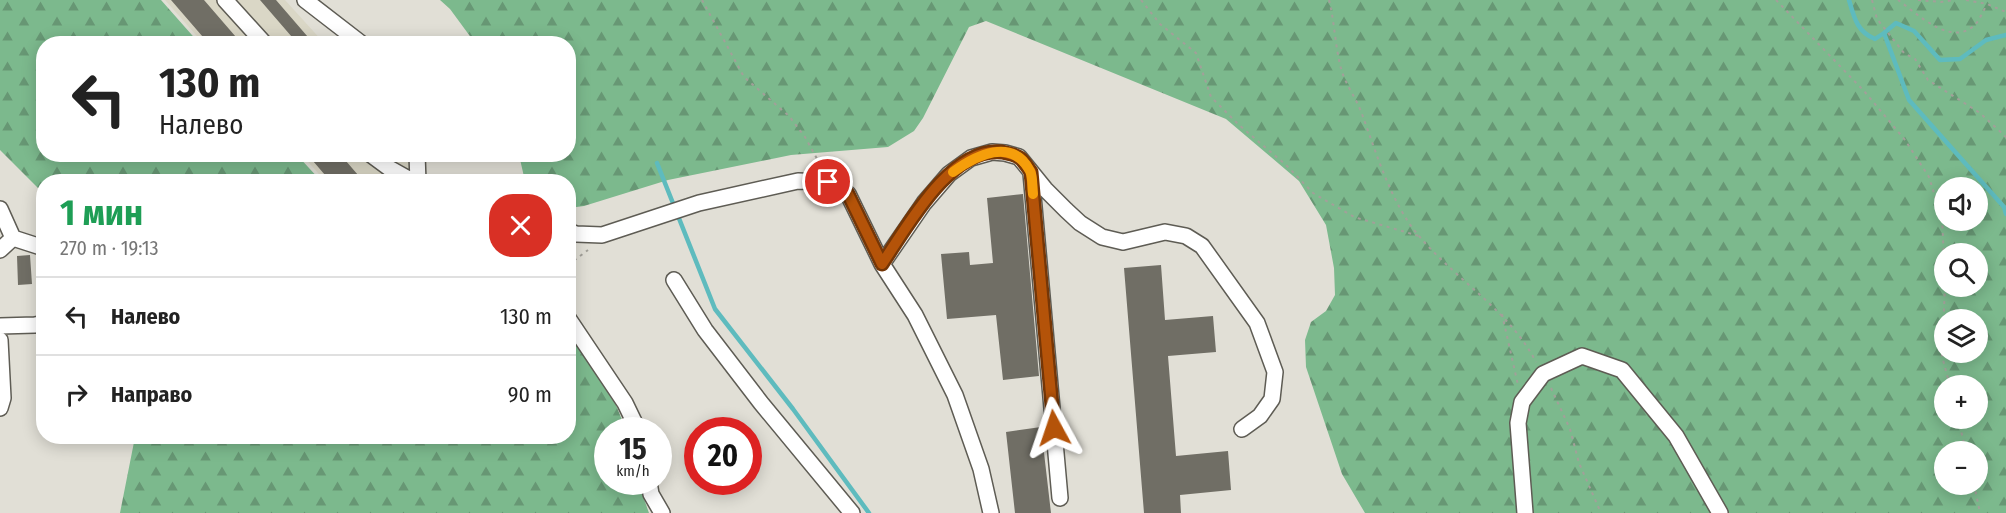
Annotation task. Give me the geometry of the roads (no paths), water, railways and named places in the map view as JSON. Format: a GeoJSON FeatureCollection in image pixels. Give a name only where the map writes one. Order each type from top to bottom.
{"type":"FeatureCollection","features":[{"type":"Feature","properties":{"kind":"street"},"geometry":{"type":"LineString","coordinates":[[225,0],[258,36]]}},
{"type":"Feature","properties":{"kind":"street"},"geometry":{"type":"LineString","coordinates":[[305,0],[352,36]]}},
{"type":"Feature","properties":{"kind":"street"},"geometry":{"type":"LineString","coordinates":[[882,264],[924,203],[950,174],[971,159],[992,152],[1019,157],[1073,217],[1102,237],[1124,242],[1164,232],[1186,236],[1202,246],[1257,323],[1275,372],[1272,399],[1260,416],[1242,429]]}},
{"type":"Feature","properties":{"kind":"street"},"geometry":{"type":"LineString","coordinates":[[380,162],[400,174]]}},
{"type":"Feature","properties":{"kind":"street"},"geometry":{"type":"LineString","coordinates":[[1031,172],[1060,498]]}},
{"type":"Feature","properties":{"kind":"street"},"geometry":{"type":"LineString","coordinates":[[576,234],[602,235],[699,204],[798,181],[828,182],[848,194],[882,264],[915,315],[955,395],[981,469],[991,513]]}},
{"type":"Feature","properties":{"kind":"street"},"geometry":{"type":"LineString","coordinates":[[0,209],[13,238],[36,245]]}},
{"type":"Feature","properties":{"kind":"street"},"geometry":{"type":"LineString","coordinates":[[0,250],[13,238]]}},
{"type":"Feature","properties":{"kind":"street"},"geometry":{"type":"LineString","coordinates":[[674,280],[705,330],[761,403],[852,513]]}},
{"type":"Feature","properties":{"kind":"street"},"geometry":{"type":"LineString","coordinates":[[0,326],[36,326]]}},
{"type":"Feature","properties":{"kind":"street"},"geometry":{"type":"LineString","coordinates":[[576,330],[625,403],[632,417]]}},
{"type":"Feature","properties":{"kind":"street"},"geometry":{"type":"LineString","coordinates":[[0,340],[3,398],[0,408]]}},
{"type":"Feature","properties":{"kind":"street"},"geometry":{"type":"LineString","coordinates":[[1525,513],[1518,423],[1522,402],[1543,374],[1582,356],[1622,370],[1676,436],[1720,513]]}},
{"type":"Feature","properties":{"kind":"street"},"geometry":{"type":"LineString","coordinates":[[652,495],[662,513]]}},
{"type":"Feature","properties":{"kind":"waterway"},"geometry":{"type":"LineString","coordinates":[[1849,0],[1857,23],[1864,32],[1875,39],[1884,33],[1909,100],[2004,207],[2006,214]]}},
{"type":"Feature","properties":{"kind":"waterway"},"geometry":{"type":"LineString","coordinates":[[1884,33],[1896,23],[1914,31],[1940,60],[1960,59],[1986,40],[2006,35]]}},
{"type":"Feature","properties":{"kind":"waterway"},"geometry":{"type":"LineString","coordinates":[[657,163],[715,309],[793,409],[869,513]]}}]}
